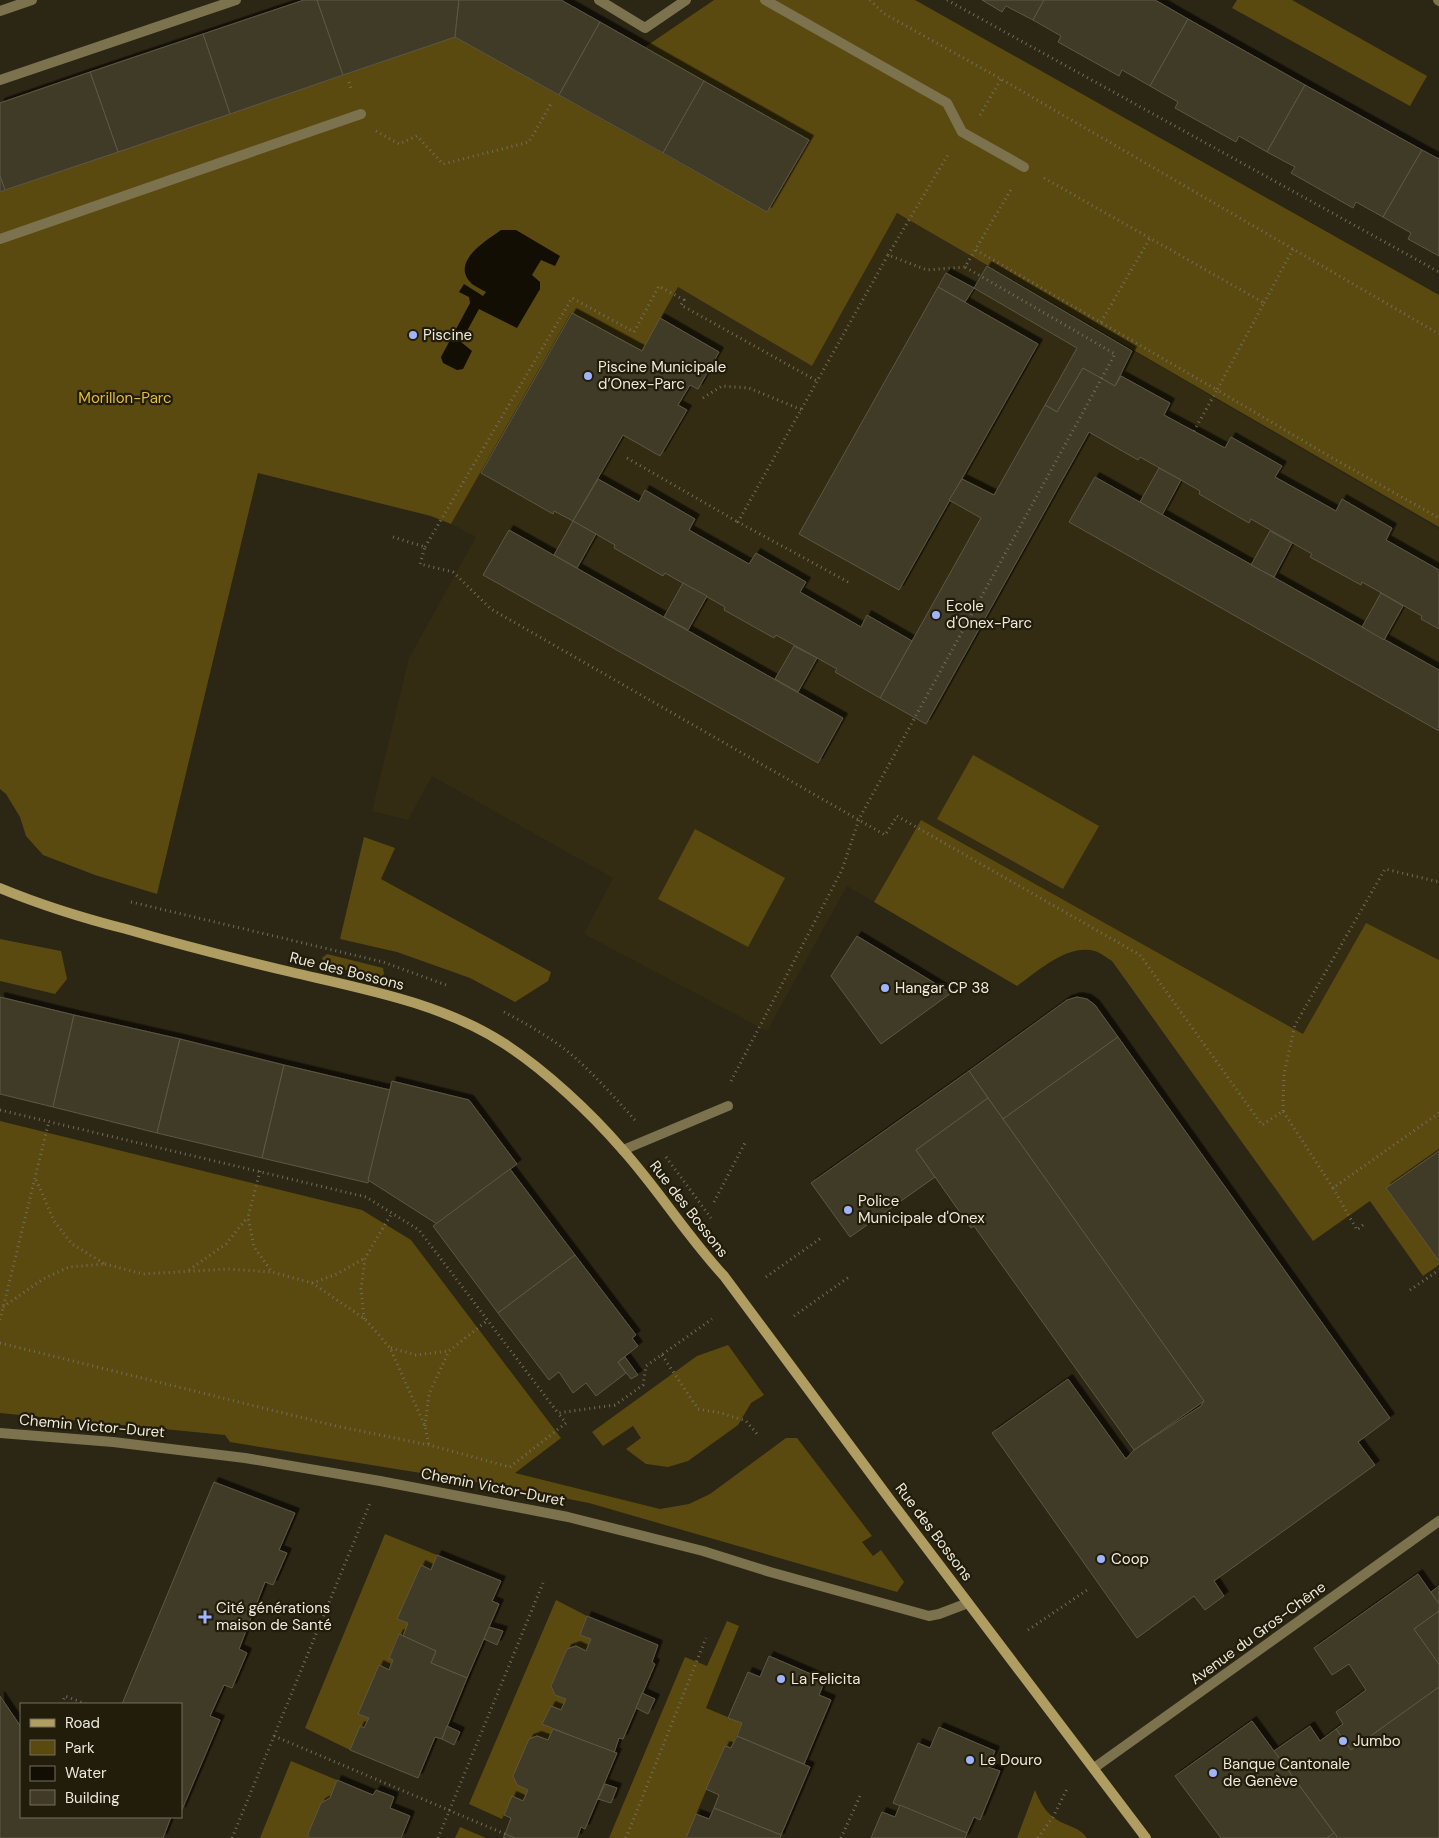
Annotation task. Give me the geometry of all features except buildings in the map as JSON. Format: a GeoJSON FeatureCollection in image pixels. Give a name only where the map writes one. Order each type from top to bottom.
{"type":"FeatureCollection","features":[{"type":"Feature","properties":{"kind":"street"},"geometry":{"type":"LineString","coordinates":[[0,11],[32,0]]}},
{"type":"Feature","properties":{"kind":"street"},"geometry":{"type":"LineString","coordinates":[[0,80],[236,0]]}},
{"type":"Feature","properties":{"kind":"street"},"geometry":{"type":"LineString","coordinates":[[599,0],[645,28],[686,0]]}},
{"type":"Feature","properties":{"kind":"street"},"geometry":{"type":"LineString","coordinates":[[766,0],[947,103],[962,132],[1024,167]]}},
{"type":"Feature","properties":{"kind":"street"},"geometry":{"type":"LineString","coordinates":[[0,238],[360,114]]}},
{"type":"Feature","properties":{"kind":"street","name":"Rue des Bossons"},"geometry":{"type":"LineString","coordinates":[[0,888],[32,902],[87,919],[192,948],[367,989],[435,1010],[473,1025],[506,1044],[547,1077],[589,1114],[623,1150],[700,1250],[724,1276],[1146,1838]]}},
{"type":"Feature","properties":{"kind":"street"},"geometry":{"type":"LineString","coordinates":[[623,1150],[728,1106]]}},
{"type":"Feature","properties":{"kind":"street","name":"Chemin Victor-Duret"},"geometry":{"type":"LineString","coordinates":[[0,1433],[113,1442],[245,1458],[380,1481],[568,1517],[703,1551],[770,1572],[929,1616],[968,1602]]}},
{"type":"Feature","properties":{"kind":"street","name":"Avenue du Gros-Chêne"},"geometry":{"type":"LineString","coordinates":[[1094,1768],[1439,1521]]}},
{"type":"Feature","properties":{"kind":"path"},"geometry":{"type":"LineString","coordinates":[[870,0],[884,13],[1439,334]]}},
{"type":"Feature","properties":{"kind":"path"},"geometry":{"type":"LineString","coordinates":[[947,0],[1439,272]]}},
{"type":"Feature","properties":{"kind":"path"},"geometry":{"type":"LineString","coordinates":[[977,120],[1001,79]]}},
{"type":"Feature","properties":{"kind":"path"},"geometry":{"type":"LineString","coordinates":[[349,82],[366,126],[399,144],[417,136],[443,164],[529,142],[552,102]]}},
{"type":"Feature","properties":{"kind":"path"},"geometry":{"type":"LineString","coordinates":[[738,522],[888,255],[962,132]]}},
{"type":"Feature","properties":{"kind":"path"},"geometry":{"type":"LineString","coordinates":[[966,267],[1024,167],[1264,303]]}},
{"type":"Feature","properties":{"kind":"path"},"geometry":{"type":"LineString","coordinates":[[1101,322],[1150,238]]}},
{"type":"Feature","properties":{"kind":"path"},"geometry":{"type":"LineString","coordinates":[[1194,431],[1293,249]]}},
{"type":"Feature","properties":{"kind":"path"},"geometry":{"type":"LineString","coordinates":[[976,250],[1439,518]]}},
{"type":"Feature","properties":{"kind":"path"},"geometry":{"type":"LineString","coordinates":[[729,1084],[842,870],[859,820],[1115,354],[966,267],[927,270],[888,255]]}},
{"type":"Feature","properties":{"kind":"path"},"geometry":{"type":"LineString","coordinates":[[817,381],[681,304],[684,300],[659,286],[634,332],[572,298],[425,547],[420,564],[453,572],[491,610],[885,835],[896,816],[1140,955],[1262,1125],[1283,1111]]}},
{"type":"Feature","properties":{"kind":"path"},"geometry":{"type":"LineString","coordinates":[[703,398],[722,386],[749,388],[802,410]]}},
{"type":"Feature","properties":{"kind":"path"},"geometry":{"type":"LineString","coordinates":[[627,458],[848,582]]}},
{"type":"Feature","properties":{"kind":"path"},"geometry":{"type":"LineString","coordinates":[[393,537],[425,547]]}},
{"type":"Feature","properties":{"kind":"path"},"geometry":{"type":"LineString","coordinates":[[1363,1225],[1357,1230],[1333,1188],[1283,1111],[1284,1074],[1295,1025],[1385,868],[1439,882]]}},
{"type":"Feature","properties":{"kind":"path"},"geometry":{"type":"LineString","coordinates":[[0,1110],[366,1197],[419,1230],[566,1424],[510,1467],[429,1445],[326,1423],[0,1343]]}},
{"type":"Feature","properties":{"kind":"path"},"geometry":{"type":"LineString","coordinates":[[1333,1188],[1439,1113]]}},
{"type":"Feature","properties":{"kind":"path"},"geometry":{"type":"LineString","coordinates":[[0,1320],[49,1121]]}},
{"type":"Feature","properties":{"kind":"path"},"geometry":{"type":"LineString","coordinates":[[714,1202],[746,1140]]}},
{"type":"Feature","properties":{"kind":"path"},"geometry":{"type":"LineString","coordinates":[[188,1271],[226,1244],[248,1218],[260,1171]]}},
{"type":"Feature","properties":{"kind":"path"},"geometry":{"type":"LineString","coordinates":[[35,1177],[54,1220],[72,1244],[105,1264],[144,1274],[228,1269],[272,1272],[312,1283],[364,1319],[390,1348],[425,1426],[429,1445]]}},
{"type":"Feature","properties":{"kind":"path"},"geometry":{"type":"LineString","coordinates":[[364,1319],[361,1288],[365,1258],[392,1213]]}},
{"type":"Feature","properties":{"kind":"path"},"geometry":{"type":"LineString","coordinates":[[248,1218],[254,1247],[272,1272]]}},
{"type":"Feature","properties":{"kind":"path"},"geometry":{"type":"LineString","coordinates":[[766,1277],[821,1238]]}},
{"type":"Feature","properties":{"kind":"path"},"geometry":{"type":"LineString","coordinates":[[312,1283],[337,1274],[365,1258]]}},
{"type":"Feature","properties":{"kind":"path"},"geometry":{"type":"LineString","coordinates":[[3,1307],[43,1278],[69,1267],[105,1264]]}},
{"type":"Feature","properties":{"kind":"path"},"geometry":{"type":"LineString","coordinates":[[1410,1290],[1439,1270]]}},
{"type":"Feature","properties":{"kind":"path"},"geometry":{"type":"LineString","coordinates":[[794,1316],[849,1277]]}},
{"type":"Feature","properties":{"kind":"path"},"geometry":{"type":"LineString","coordinates":[[558,1413],[615,1405],[643,1385],[646,1366],[712,1319]]}},
{"type":"Feature","properties":{"kind":"path"},"geometry":{"type":"LineString","coordinates":[[425,1426],[429,1394],[449,1351],[488,1320]]}},
{"type":"Feature","properties":{"kind":"path"},"geometry":{"type":"LineString","coordinates":[[390,1348],[416,1355],[449,1351]]}},
{"type":"Feature","properties":{"kind":"path"},"geometry":{"type":"LineString","coordinates":[[662,1354],[698,1409],[721,1413],[746,1421],[757,1434]]}},
{"type":"Feature","properties":{"kind":"path"},"geometry":{"type":"LineString","coordinates":[[232,1838],[380,1481]]}},
{"type":"Feature","properties":{"kind":"path"},"geometry":{"type":"LineString","coordinates":[[438,1838],[543,1583]]}},
{"type":"Feature","properties":{"kind":"path"},"geometry":{"type":"LineString","coordinates":[[1028,1630],[1087,1590]]}},
{"type":"Feature","properties":{"kind":"path"},"geometry":{"type":"LineString","coordinates":[[626,1838],[706,1638]]}},
{"type":"Feature","properties":{"kind":"path"},"geometry":{"type":"LineString","coordinates":[[62,1703],[65,1696],[83,1703]]}},
{"type":"Feature","properties":{"kind":"path"},"geometry":{"type":"LineString","coordinates":[[274,1736],[505,1834]]}},
{"type":"Feature","properties":{"kind":"path"},"geometry":{"type":"LineString","coordinates":[[1038,1838],[1053,1817],[1067,1789]]}},
{"type":"Feature","properties":{"kind":"path"},"geometry":{"type":"LineString","coordinates":[[842,1838],[860,1796]]}},
{"type":"Feature","properties":{"kind":"shaded area","name":"Ecole d'Onex-Parc"},"geometry":{"type":"Polygon","coordinates":[[[897,213],[1439,529],[1439,960],[1366,924],[1303,1034],[921,820],[874,902],[847,886],[767,1031],[584,934],[613,878],[432,776],[408,820],[372,811],[409,658],[476,537],[451,524],[572,313],[660,318],[678,287],[812,366],[897,213]]]}},
{"type":"Feature","properties":{"kind":"green space","name":"Morillon-Parc"},"geometry":{"type":"Polygon","coordinates":[[[714,0],[915,0],[1439,295],[1439,527],[897,213],[812,366],[678,287],[642,351],[571,313],[451,524],[431,516],[258,473],[157,894],[95,875],[43,855],[26,836],[20,817],[6,794],[0,789],[0,192],[455,37],[767,212],[809,140],[645,47],[714,0]]]}},
{"type":"Feature","properties":{"kind":"green space"},"geometry":{"type":"Polygon","coordinates":[[[1237,0],[1292,0],[1427,76],[1410,106],[1232,8],[1237,0]]]}},
{"type":"Feature","properties":{"kind":"green space"},"geometry":{"type":"Polygon","coordinates":[[[973,755],[1099,826],[1063,889],[937,819],[973,755]]]}},
{"type":"Feature","properties":{"kind":"green space"},"geometry":{"type":"Polygon","coordinates":[[[921,820],[1303,1034],[1366,923],[1439,960],[1439,1151],[1386,1188],[1439,1261],[1439,1265],[1423,1276],[1370,1201],[1313,1241],[1112,961],[1095,951],[1074,951],[1053,960],[1017,986],[874,902],[921,820]]]}},
{"type":"Feature","properties":{"kind":"green space"},"geometry":{"type":"Polygon","coordinates":[[[695,829],[785,878],[748,947],[658,899],[695,829]]]}},
{"type":"Feature","properties":{"kind":"green space"},"geometry":{"type":"Polygon","coordinates":[[[364,837],[395,848],[381,879],[551,972],[548,981],[515,1002],[470,978],[397,952],[340,939],[364,837]]]}},
{"type":"Feature","properties":{"kind":"green space"},"geometry":{"type":"Polygon","coordinates":[[[0,939],[61,951],[67,979],[55,994],[0,981],[0,939]]]}},
{"type":"Feature","properties":{"kind":"green space"},"geometry":{"type":"Polygon","coordinates":[[[327,954],[383,968],[384,974],[380,978],[325,965],[322,958],[327,954]]]}},
{"type":"Feature","properties":{"kind":"green space"},"geometry":{"type":"Polygon","coordinates":[[[0,1121],[362,1210],[411,1240],[561,1438],[515,1473],[660,1509],[689,1504],[710,1494],[786,1438],[797,1438],[872,1536],[862,1542],[873,1556],[881,1550],[904,1582],[897,1592],[589,1503],[501,1486],[230,1442],[225,1435],[0,1413],[0,1121]]]}},
{"type":"Feature","properties":{"kind":"green space"},"geometry":{"type":"Polygon","coordinates":[[[728,1345],[764,1395],[751,1403],[738,1425],[688,1461],[668,1467],[646,1464],[626,1449],[641,1438],[633,1426],[603,1446],[592,1432],[697,1356],[728,1345]]]}},
{"type":"Feature","properties":{"kind":"green space"},"geometry":{"type":"Polygon","coordinates":[[[385,1534],[437,1555],[431,1570],[421,1565],[397,1619],[408,1623],[403,1636],[398,1635],[389,1658],[393,1660],[389,1670],[379,1665],[359,1714],[369,1718],[364,1728],[360,1727],[350,1750],[305,1728],[385,1534]]]}},
{"type":"Feature","properties":{"kind":"green space"},"geometry":{"type":"Polygon","coordinates":[[[556,1600],[587,1616],[580,1635],[591,1639],[586,1651],[576,1646],[567,1649],[551,1686],[555,1695],[566,1699],[561,1710],[551,1707],[543,1724],[553,1729],[548,1740],[513,1776],[517,1785],[528,1790],[523,1801],[512,1797],[502,1819],[469,1804],[556,1600]]]}},
{"type":"Feature","properties":{"kind":"green space"},"geometry":{"type":"Polygon","coordinates":[[[727,1621],[739,1626],[706,1708],[742,1723],[731,1748],[725,1746],[686,1838],[609,1838],[685,1657],[707,1666],[727,1621]]]}},
{"type":"Feature","properties":{"kind":"green space"},"geometry":{"type":"Polygon","coordinates":[[[291,1761],[337,1780],[330,1798],[321,1803],[308,1834],[309,1838],[260,1838],[291,1761]]]}},
{"type":"Feature","properties":{"kind":"green space"},"geometry":{"type":"Polygon","coordinates":[[[1035,1790],[1042,1805],[1050,1814],[1057,1820],[1076,1828],[1087,1838],[1017,1838],[1035,1790]]]}},
{"type":"Feature","properties":{"kind":"green space"},"geometry":{"type":"Polygon","coordinates":[[[460,1827],[486,1838],[455,1838],[460,1827]]]}},
{"type":"Feature","properties":{"kind":"water"},"geometry":{"type":"Polygon","coordinates":[[[501,230],[516,230],[560,256],[555,266],[541,260],[532,275],[540,282],[540,289],[517,328],[479,309],[461,342],[472,351],[463,369],[457,370],[443,363],[441,357],[470,303],[469,297],[459,292],[464,284],[483,296],[486,292],[472,284],[466,276],[467,260],[479,246],[501,230]]]}},
{"type":"Feature","properties":{"kind":"place","name":"Piscine"},"geometry":{"type":"Point","coordinates":[413,335]}},
{"type":"Feature","properties":{"kind":"place","name":"Piscine Municipale d’Onex-Parc"},"geometry":{"type":"Point","coordinates":[588,376]}},
{"type":"Feature","properties":{"kind":"place","name":"Ecole d'Onex-Parc"},"geometry":{"type":"Point","coordinates":[936,615]}},
{"type":"Feature","properties":{"kind":"place","name":"Hangar CP 38"},"geometry":{"type":"Point","coordinates":[885,988]}},
{"type":"Feature","properties":{"kind":"place","name":"Police Municipale d'Onex"},"geometry":{"type":"Point","coordinates":[848,1210]}},
{"type":"Feature","properties":{"kind":"place","name":"Coop"},"geometry":{"type":"Point","coordinates":[1101,1559]}},
{"type":"Feature","properties":{"kind":"place","name":"Cité générations maison de Santé"},"geometry":{"type":"Point","coordinates":[205,1617]}},
{"type":"Feature","properties":{"kind":"place","name":"La Felicita"},"geometry":{"type":"Point","coordinates":[781,1679]}},
{"type":"Feature","properties":{"kind":"place","name":"Jumbo"},"geometry":{"type":"Point","coordinates":[1343,1741]}},
{"type":"Feature","properties":{"kind":"place","name":"Le Douro"},"geometry":{"type":"Point","coordinates":[970,1760]}},
{"type":"Feature","properties":{"kind":"place","name":"Banque Cantonale de Genève"},"geometry":{"type":"Point","coordinates":[1213,1773]}}]}
